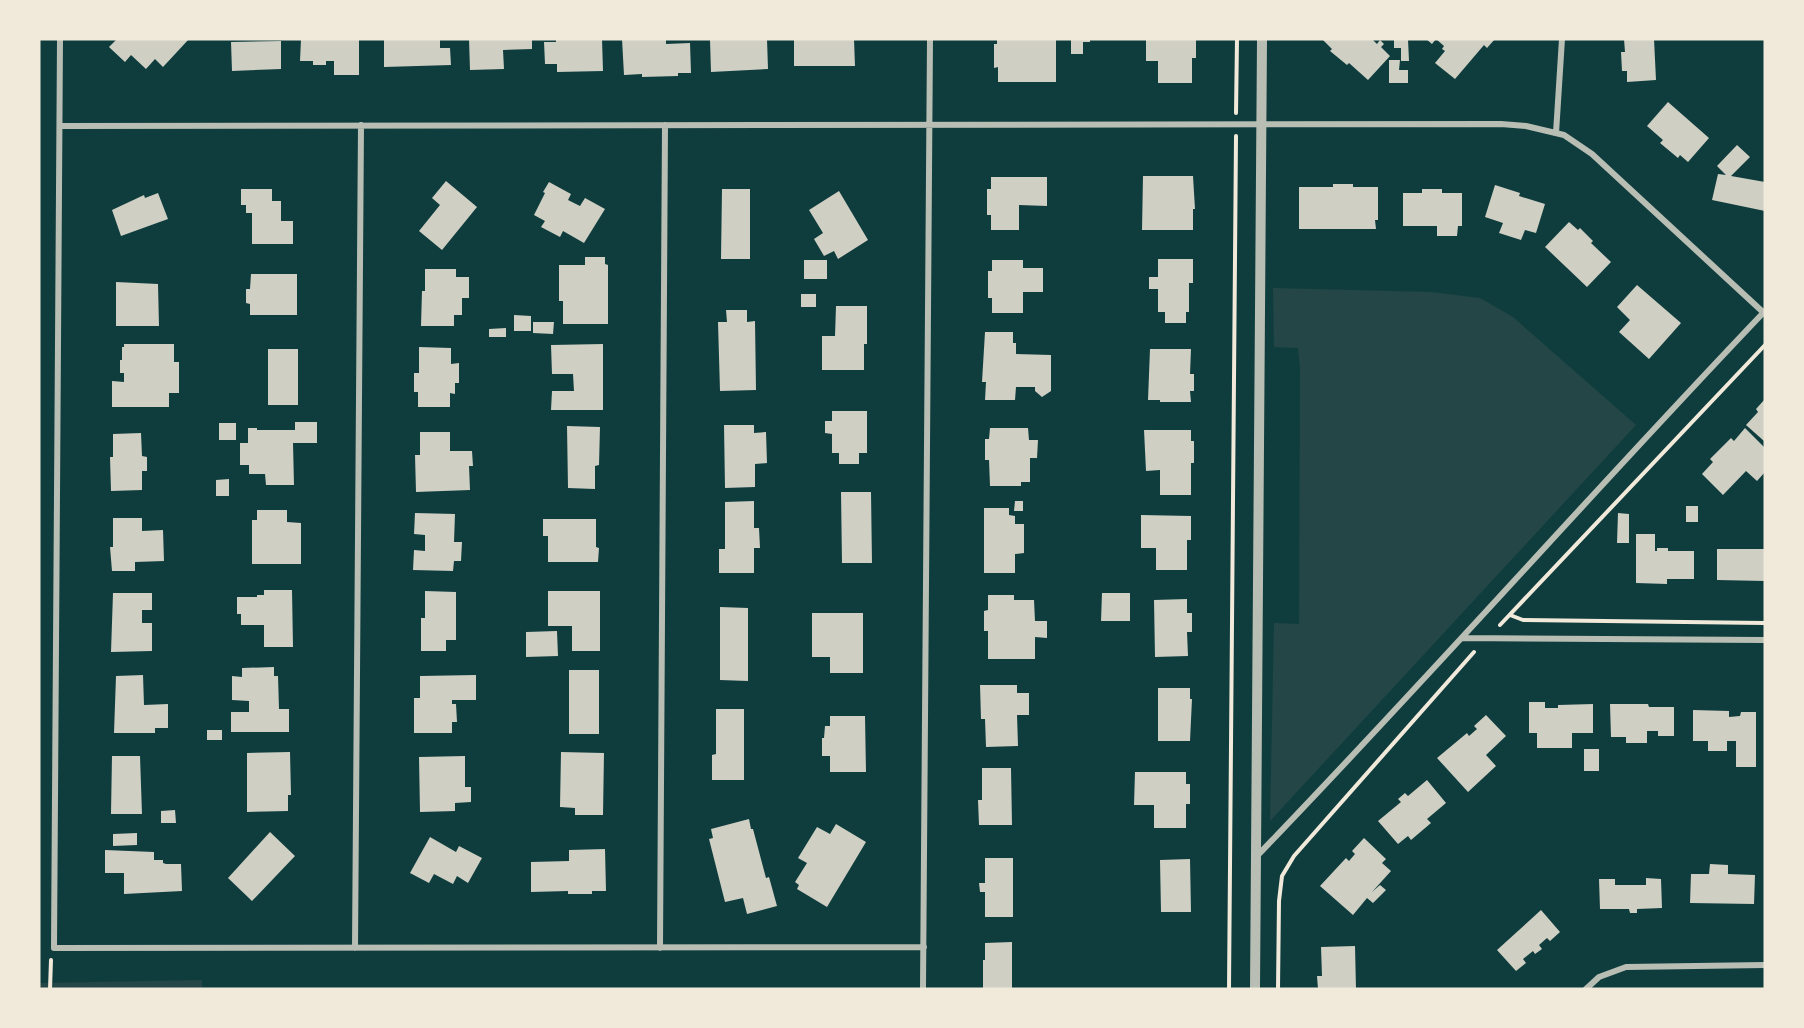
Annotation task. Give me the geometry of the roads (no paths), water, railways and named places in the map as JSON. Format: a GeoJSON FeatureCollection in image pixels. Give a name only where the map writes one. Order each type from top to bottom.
{"type":"FeatureCollection","features":[{"type":"Feature","properties":{"kind":"street"},"geometry":{"type":"LineString","coordinates":[[60,39],[54,948],[924,946]]}},
{"type":"Feature","properties":{"kind":"street"},"geometry":{"type":"LineString","coordinates":[[923,989],[930,39]]}},
{"type":"Feature","properties":{"kind":"street"},"geometry":{"type":"LineString","coordinates":[[1255,989],[1262,39]]}},
{"type":"Feature","properties":{"kind":"street"},"geometry":{"type":"LineString","coordinates":[[1556,133],[1562,39]]}},
{"type":"Feature","properties":{"kind":"street"},"geometry":{"type":"LineString","coordinates":[[60,126],[1501,124],[1526,126],[1563,135],[1592,154],[1764,312],[1688,391],[1358,751],[1256,857]]}},
{"type":"Feature","properties":{"kind":"street"},"geometry":{"type":"LineString","coordinates":[[356,948],[361,125]]}},
{"type":"Feature","properties":{"kind":"street"},"geometry":{"type":"LineString","coordinates":[[660,948],[665,125]]}},
{"type":"Feature","properties":{"kind":"street"},"geometry":{"type":"LineString","coordinates":[[1462,638],[1765,640]]}},
{"type":"Feature","properties":{"kind":"street"},"geometry":{"type":"LineString","coordinates":[[1586,989],[1599,977],[1626,967],[1765,966]]}}]}
